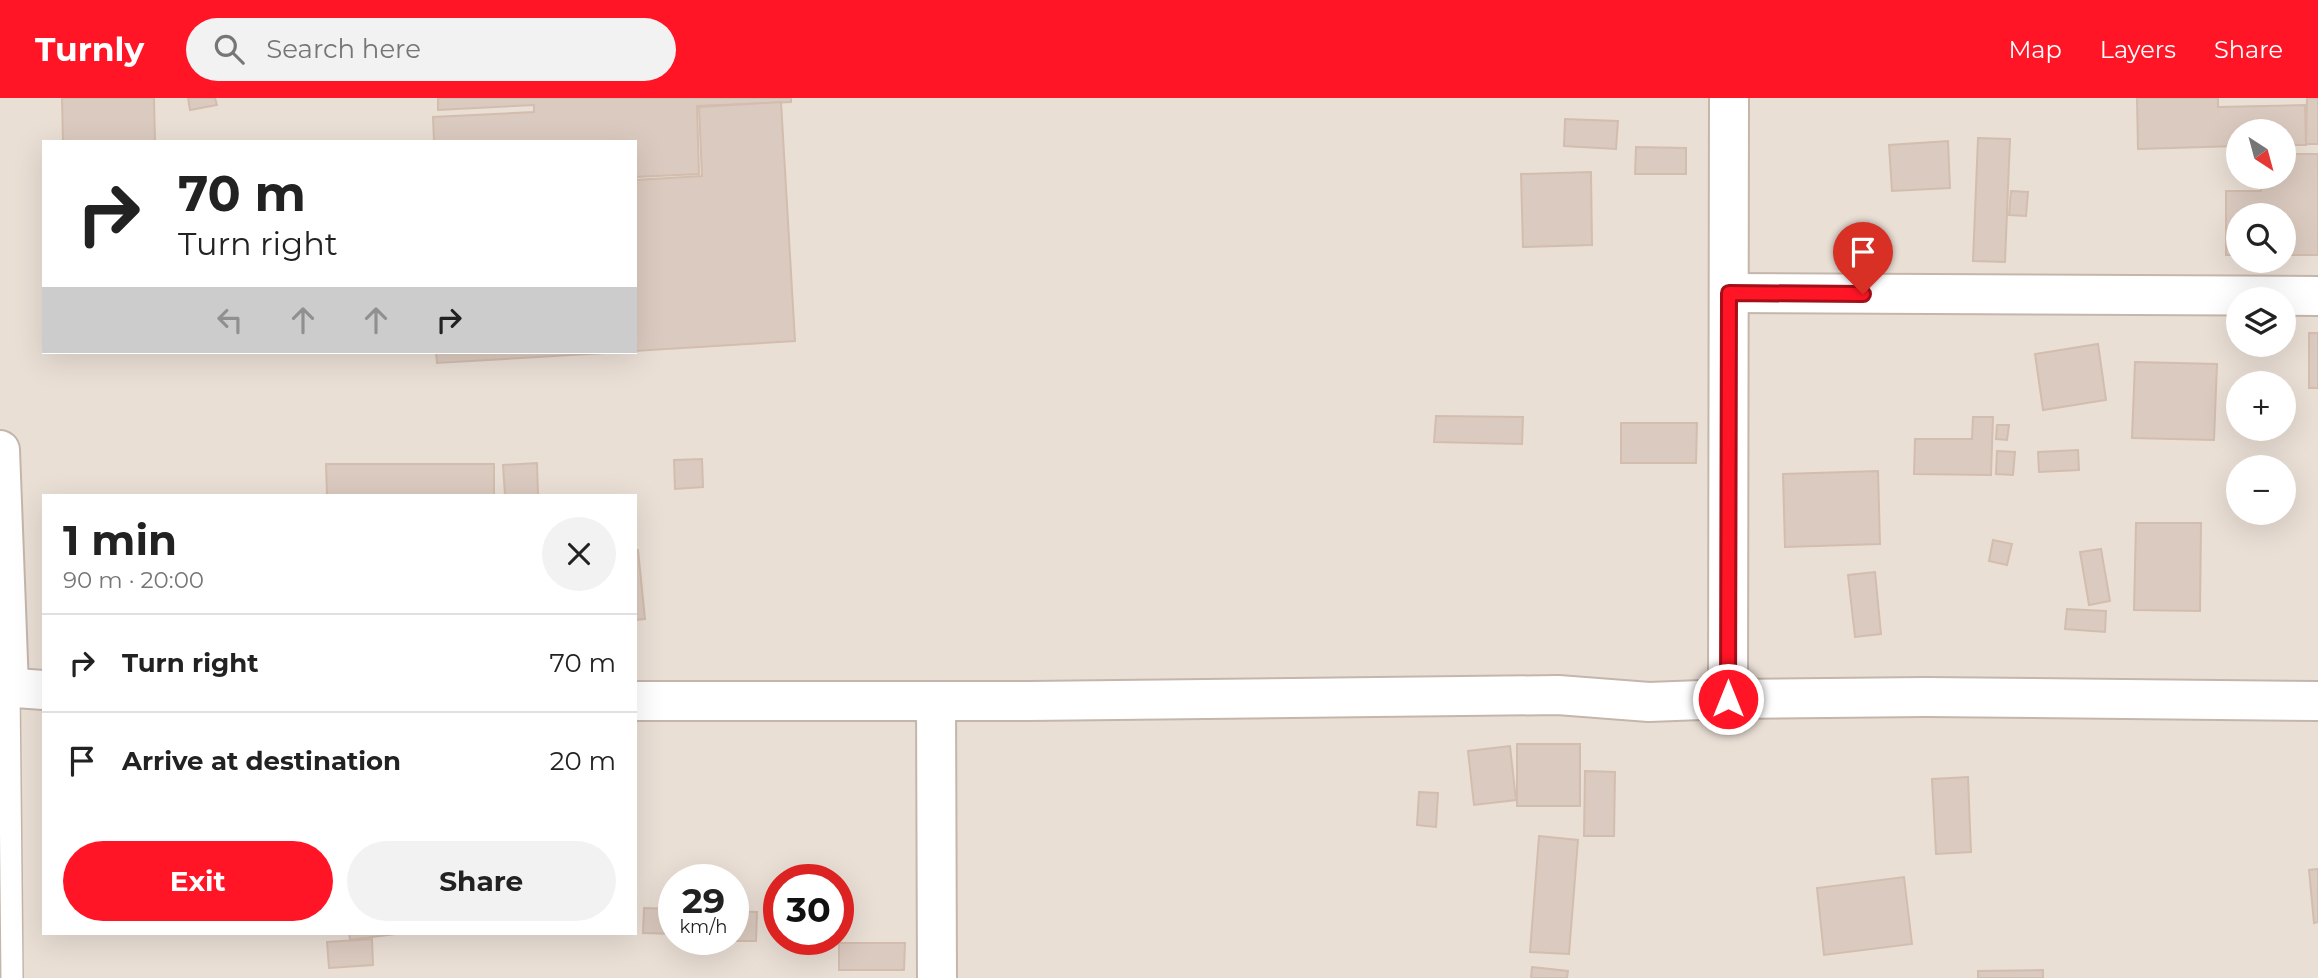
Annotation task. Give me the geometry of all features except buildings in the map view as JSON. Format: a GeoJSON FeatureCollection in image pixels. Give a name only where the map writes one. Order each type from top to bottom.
{"type":"FeatureCollection","features":[{"type":"Feature","properties":{"kind":"street"},"geometry":{"type":"LineString","coordinates":[[1728,699],[1729,98]]}},
{"type":"Feature","properties":{"kind":"street"},"geometry":{"type":"LineString","coordinates":[[1729,293],[2318,296]]}},
{"type":"Feature","properties":{"kind":"street"},"geometry":{"type":"LineString","coordinates":[[0,450],[18,688]]}},
{"type":"Feature","properties":{"kind":"street"},"geometry":{"type":"LineString","coordinates":[[637,701],[1558,695],[1649,702],[1925,697],[2318,701]]}},
{"type":"Feature","properties":{"kind":"street"},"geometry":{"type":"LineString","coordinates":[[936,701],[937,978]]}},
{"type":"Feature","properties":{"kind":"lane"},"geometry":{"type":"LineString","coordinates":[[12,978],[18,688]]}},
{"type":"Feature","properties":{"kind":"shaded area"},"geometry":{"type":"Polygon","coordinates":[[[0,98],[2318,98],[2318,978],[12,978],[0,687],[0,98]]]}},
{"type":"Feature","properties":{"kind":"route"},"geometry":{"type":"LineString","coordinates":[[1728,699],[1729,293],[1863,294]]}}]}
